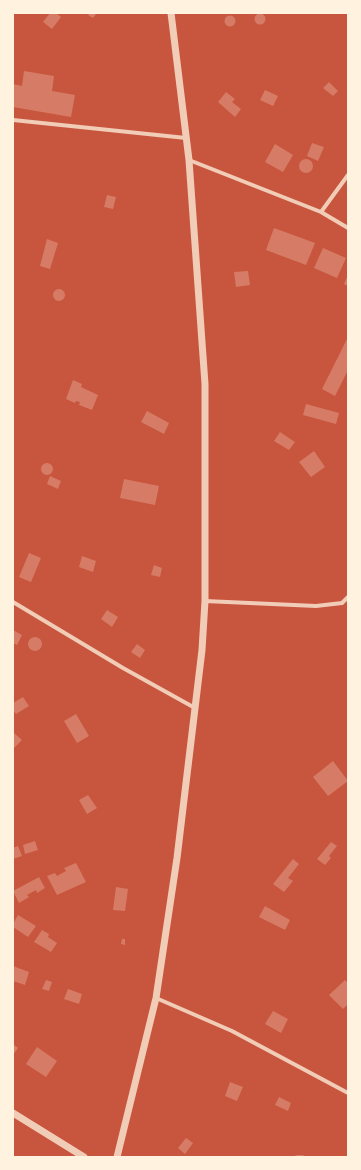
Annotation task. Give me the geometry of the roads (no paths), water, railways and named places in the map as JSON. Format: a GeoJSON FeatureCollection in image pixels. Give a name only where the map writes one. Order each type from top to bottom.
{"type":"FeatureCollection","features":[{"type":"Feature","properties":{"kind":"street"},"geometry":{"type":"LineString","coordinates":[[117,1157],[156,998],[177,858],[196,708],[205,601],[205,384],[189,160],[170,13]]}},
{"type":"Feature","properties":{"kind":"street"},"geometry":{"type":"LineString","coordinates":[[13,120],[186,138]]}},
{"type":"Feature","properties":{"kind":"street"},"geometry":{"type":"LineString","coordinates":[[189,160],[322,212],[348,228]]}},
{"type":"Feature","properties":{"kind":"street"},"geometry":{"type":"LineString","coordinates":[[322,212],[348,175]]}},
{"type":"Feature","properties":{"kind":"street"},"geometry":{"type":"LineString","coordinates":[[205,601],[316,606],[342,602],[348,597]]}},
{"type":"Feature","properties":{"kind":"street"},"geometry":{"type":"LineString","coordinates":[[13,602],[123,668],[196,708]]}},
{"type":"Feature","properties":{"kind":"street"},"geometry":{"type":"LineString","coordinates":[[156,998],[232,1031],[325,1079],[348,1093]]}},
{"type":"Feature","properties":{"kind":"street"},"geometry":{"type":"LineString","coordinates":[[13,1113],[84,1157]]}}]}
